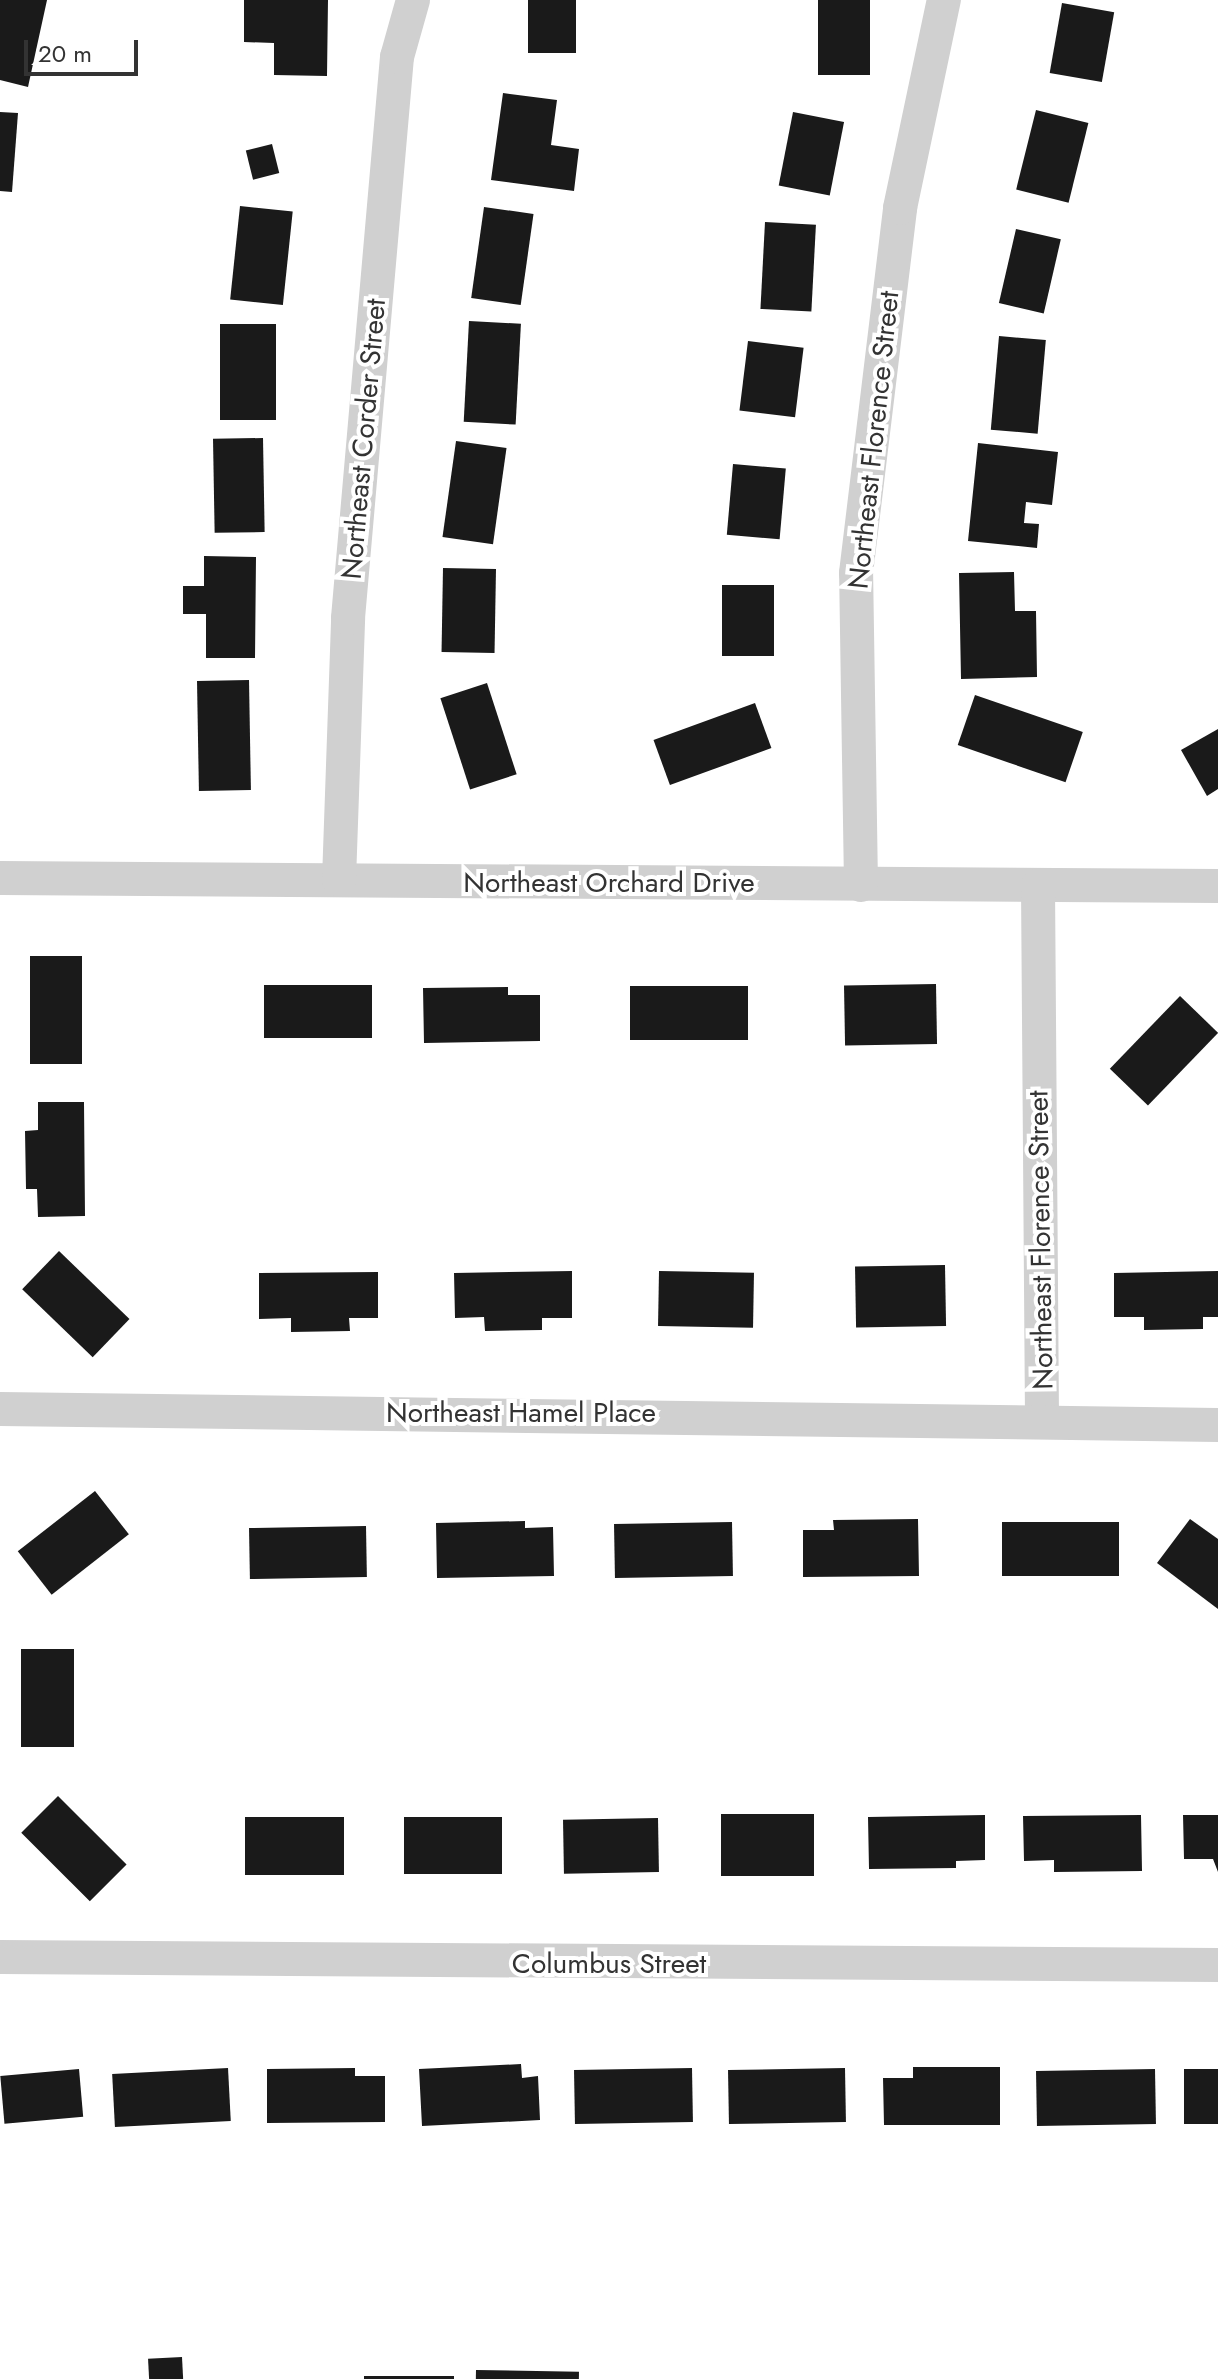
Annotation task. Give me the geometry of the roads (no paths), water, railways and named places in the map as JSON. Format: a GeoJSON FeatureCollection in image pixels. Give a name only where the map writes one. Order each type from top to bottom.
{"type":"FeatureCollection","features":[{"type":"Feature","properties":{"kind":"street","name":"Northeast Corder Street"},"geometry":{"type":"LineString","coordinates":[[339,880],[348,618],[397,57],[413,0]]}},
{"type":"Feature","properties":{"kind":"street","name":"Northeast Florence Street"},"geometry":{"type":"LineString","coordinates":[[861,885],[856,573],[900,208],[944,0]]}},
{"type":"Feature","properties":{"kind":"street","name":"Northeast Orchard Drive"},"geometry":{"type":"LineString","coordinates":[[0,878],[1218,886]]}},
{"type":"Feature","properties":{"kind":"street","name":"Northeast Florence Street"},"geometry":{"type":"LineString","coordinates":[[1038,886],[1042,1418],[1218,1425]]}},
{"type":"Feature","properties":{"kind":"street","name":"Northeast Hamel Place"},"geometry":{"type":"LineString","coordinates":[[0,1409],[1042,1418]]}},
{"type":"Feature","properties":{"kind":"street","name":"Columbus Street"},"geometry":{"type":"LineString","coordinates":[[0,1957],[1218,1965]]}}]}
